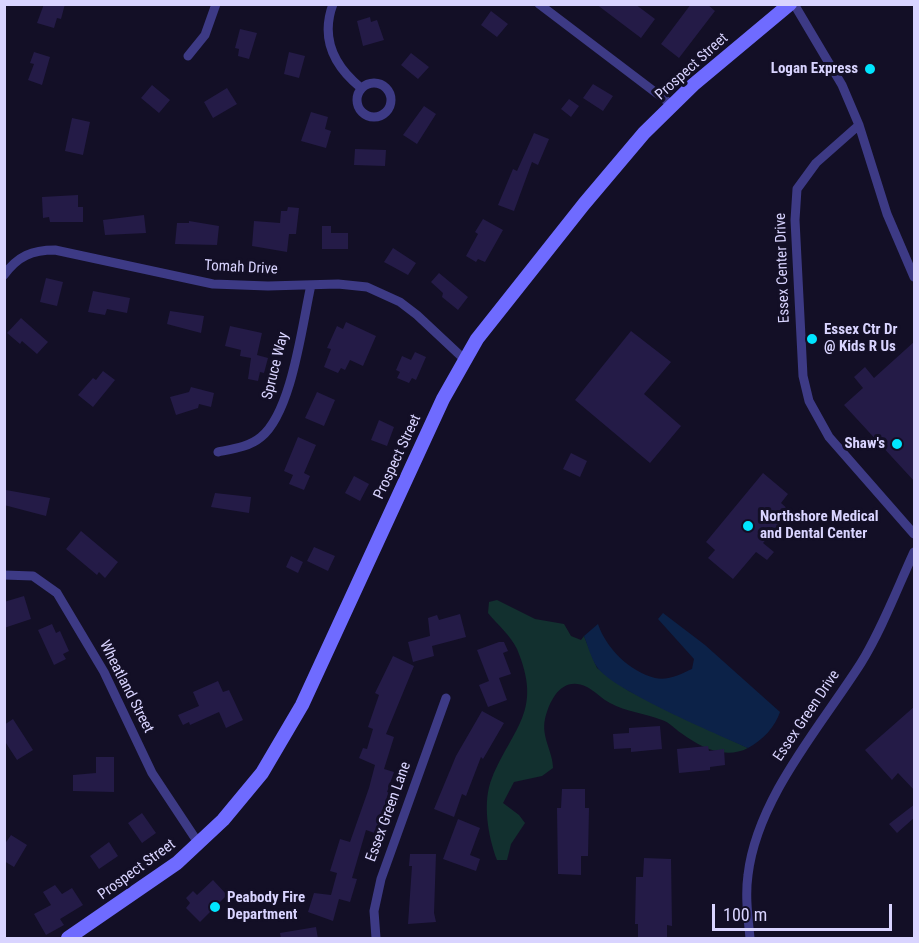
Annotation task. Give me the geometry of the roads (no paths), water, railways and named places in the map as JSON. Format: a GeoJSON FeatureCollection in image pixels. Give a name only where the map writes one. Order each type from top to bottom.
{"type":"FeatureCollection","features":[{"type":"Feature","properties":{"kind":"street"},"geometry":{"type":"LineString","coordinates":[[188,56],[205,35],[216,4]]}},
{"type":"Feature","properties":{"kind":"street"},"geometry":{"type":"LineString","coordinates":[[333,4],[328,17],[327,35],[330,51],[338,66],[361,88]]}},
{"type":"Feature","properties":{"kind":"street"},"geometry":{"type":"LineString","coordinates":[[539,4],[672,105]]}},
{"type":"Feature","properties":{"kind":"street","name":"Prospect Street"},"geometry":{"type":"LineString","coordinates":[[68,939],[146,886],[199,844],[243,797],[289,730],[464,358],[491,319],[584,204],[672,105],[790,4]]}},
{"type":"Feature","properties":{"kind":"street"},"geometry":{"type":"LineString","coordinates":[[794,4],[842,85],[859,125],[882,202],[915,277]]}},
{"type":"Feature","properties":{"kind":"street","name":"Essex Center Drive"},"geometry":{"type":"LineString","coordinates":[[859,125],[816,163],[797,189],[795,220],[802,369],[809,401],[828,437],[915,534]]}},
{"type":"Feature","properties":{"kind":"street","name":"Tomah Drive"},"geometry":{"type":"LineString","coordinates":[[4,275],[12,264],[25,255],[55,250],[213,284],[353,284],[381,292],[417,315],[464,358]]}},
{"type":"Feature","properties":{"kind":"street","name":"Spruce Way"},"geometry":{"type":"LineString","coordinates":[[218,452],[245,446],[259,439],[277,420],[286,394],[311,285]]}},
{"type":"Feature","properties":{"kind":"street","name":"Essex Green Drive"},"geometry":{"type":"LineString","coordinates":[[750,939],[747,876],[752,853],[764,821],[798,753],[862,661],[915,552]]}},
{"type":"Feature","properties":{"kind":"street","name":"Wheatland Street"},"geometry":{"type":"LineString","coordinates":[[4,575],[33,576],[57,593],[104,672],[152,773],[199,844]]}},
{"type":"Feature","properties":{"kind":"street","name":"Essex Green Lane"},"geometry":{"type":"LineString","coordinates":[[376,939],[374,911],[381,879],[446,698]]}},
{"type":"Feature","properties":{"kind":"water"},"geometry":{"type":"Polygon","coordinates":[[[663,613],[705,645],[780,712],[772,728],[759,741],[748,748],[691,723],[623,688],[597,667],[584,636],[598,624],[613,650],[645,675],[665,679],[692,669],[694,659],[658,619],[663,613]]]}},
{"type":"Feature","properties":{"kind":"place","name":"Logan Express"},"geometry":{"type":"Point","coordinates":[870,69]}},
{"type":"Feature","properties":{"kind":"place","name":"Essex Ctr Dr @ Kids R Us"},"geometry":{"type":"Point","coordinates":[812,339]}},
{"type":"Feature","properties":{"kind":"place","name":"Shaw's"},"geometry":{"type":"Point","coordinates":[897,444]}},
{"type":"Feature","properties":{"kind":"place","name":"Northshore Medical and Dental Center"},"geometry":{"type":"Point","coordinates":[748,526]}},
{"type":"Feature","properties":{"kind":"place","name":"Peabody Fire Department"},"geometry":{"type":"Point","coordinates":[215,907]}}]}
